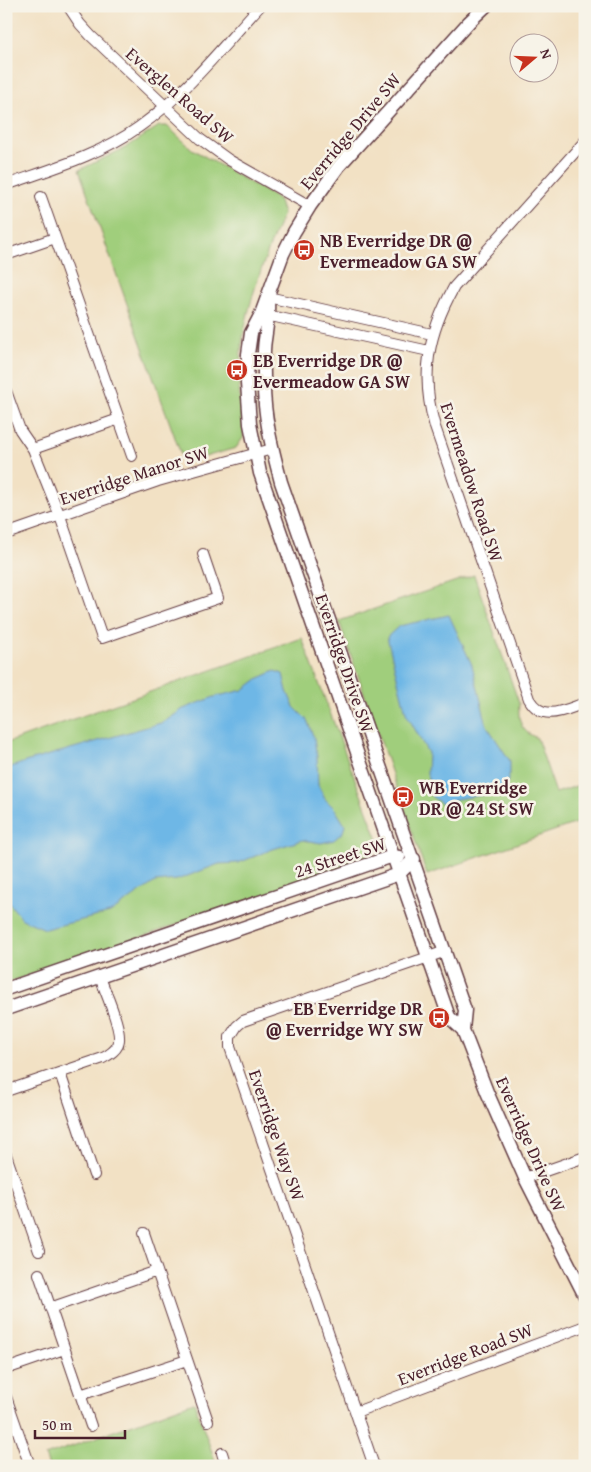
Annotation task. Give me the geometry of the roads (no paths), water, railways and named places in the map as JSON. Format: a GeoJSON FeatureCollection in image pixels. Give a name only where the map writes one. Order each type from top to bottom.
{"type":"FeatureCollection","features":[{"type":"Feature","properties":{"kind":"street","name":"Everglen Road SW"},"geometry":{"type":"LineString","coordinates":[[68,6],[91,36],[200,139],[229,160],[310,206]]}},
{"type":"Feature","properties":{"kind":"street"},"geometry":{"type":"LineString","coordinates":[[6,185],[70,162],[119,140],[138,128],[185,88],[260,6]]}},
{"type":"Feature","properties":{"kind":"street","name":"Everridge Drive SW"},"geometry":{"type":"LineString","coordinates":[[486,6],[469,22],[357,146],[320,190],[294,232],[283,254],[268,297],[265,315],[264,381],[268,427],[281,482],[446,951],[465,1010],[464,1030],[487,1092],[525,1178],[585,1296]]}},
{"type":"Feature","properties":{"kind":"street","name":"Evermeadow Road SW"},"geometry":{"type":"LineString","coordinates":[[585,141],[460,279],[445,302],[432,334],[427,375],[430,412],[529,698],[536,708],[548,713],[585,703]]}},
{"type":"Feature","properties":{"kind":"street"},"geometry":{"type":"LineString","coordinates":[[41,197],[132,456]]}},
{"type":"Feature","properties":{"kind":"street"},"geometry":{"type":"LineString","coordinates":[[6,255],[55,238]]}},
{"type":"Feature","properties":{"kind":"street"},"geometry":{"type":"LineString","coordinates":[[268,297],[432,334]]}},
{"type":"Feature","properties":{"kind":"street"},"geometry":{"type":"LineString","coordinates":[[265,315],[429,351]]}},
{"type":"Feature","properties":{"kind":"street","name":"Everridge Drive SW"},"geometry":{"type":"LineString","coordinates":[[265,315],[250,339],[246,370],[250,424],[264,482],[449,1017],[464,1030]]}},
{"type":"Feature","properties":{"kind":"street"},"geometry":{"type":"LineString","coordinates":[[6,391],[20,430],[33,449],[60,516],[102,638],[218,598],[203,554]]}},
{"type":"Feature","properties":{"kind":"street"},"geometry":{"type":"LineString","coordinates":[[33,449],[119,419]]}},
{"type":"Feature","properties":{"kind":"street","name":"Everridge Manor SW"},"geometry":{"type":"LineString","coordinates":[[6,534],[158,481],[272,449]]}},
{"type":"Feature","properties":{"kind":"street"},"geometry":{"type":"LineString","coordinates":[[315,630],[331,625]]}},
{"type":"Feature","properties":{"kind":"street","name":"24 Street SW"},"geometry":{"type":"LineString","coordinates":[[6,989],[393,856],[414,859]]}},
{"type":"Feature","properties":{"kind":"street","name":"24 Street SW"},"geometry":{"type":"LineString","coordinates":[[6,1009],[399,874],[414,859]]}},
{"type":"Feature","properties":{"kind":"street","name":"Everridge Way SW"},"geometry":{"type":"LineString","coordinates":[[374,1466],[249,1105],[230,1047],[230,1037],[236,1026],[243,1021],[446,951]]}},
{"type":"Feature","properties":{"kind":"street"},"geometry":{"type":"LineString","coordinates":[[6,1091],[103,1058],[115,1050],[119,1039],[118,1029],[100,977]]}},
{"type":"Feature","properties":{"kind":"street"},"geometry":{"type":"LineString","coordinates":[[60,1073],[94,1175]]}},
{"type":"Feature","properties":{"kind":"street"},"geometry":{"type":"LineString","coordinates":[[6,1155],[11,1182],[40,1251]]}},
{"type":"Feature","properties":{"kind":"street"},"geometry":{"type":"LineString","coordinates":[[525,1178],[585,1157]]}},
{"type":"Feature","properties":{"kind":"street"},"geometry":{"type":"LineString","coordinates":[[144,1233],[208,1421]]}},
{"type":"Feature","properties":{"kind":"street"},"geometry":{"type":"LineString","coordinates":[[50,1308],[157,1272]]}},
{"type":"Feature","properties":{"kind":"street"},"geometry":{"type":"LineString","coordinates":[[39,1274],[91,1426]]}},
{"type":"Feature","properties":{"kind":"street","name":"Everridge Road SW"},"geometry":{"type":"LineString","coordinates":[[356,1412],[585,1326]]}},
{"type":"Feature","properties":{"kind":"street"},"geometry":{"type":"LineString","coordinates":[[6,1369],[64,1349]]}},
{"type":"Feature","properties":{"kind":"street"},"geometry":{"type":"LineString","coordinates":[[80,1395],[187,1360]]}},
{"type":"Feature","properties":{"kind":"street"},"geometry":{"type":"LineString","coordinates":[[6,1397],[30,1466]]}},
{"type":"Feature","properties":{"kind":"street"},"geometry":{"type":"LineString","coordinates":[[222,1453],[226,1466]]}},
{"type":"Feature","properties":{"kind":"water"},"geometry":{"type":"Polygon","coordinates":[[[449,615],[472,665],[487,726],[510,761],[510,772],[507,783],[500,789],[488,794],[457,799],[442,804],[431,796],[427,773],[428,753],[406,713],[387,637],[399,626],[449,615]]]}},
{"type":"Feature","properties":{"kind":"water"},"geometry":{"type":"Polygon","coordinates":[[[275,671],[283,674],[287,691],[294,707],[307,720],[314,738],[318,785],[325,799],[335,809],[345,825],[343,832],[334,840],[321,843],[303,840],[273,849],[238,863],[219,864],[177,880],[155,882],[110,913],[45,929],[22,919],[9,903],[6,896],[6,769],[164,722],[183,709],[214,697],[243,690],[259,678],[275,671]]]}},
{"type":"Feature","properties":{"kind":"place","name":"NB Everridge DR @ Evermeadow GA SW"},"geometry":{"type":"Point","coordinates":[304,250]}},
{"type":"Feature","properties":{"kind":"place","name":"EB Everridge DR @ Evermeadow GA SW"},"geometry":{"type":"Point","coordinates":[237,370]}},
{"type":"Feature","properties":{"kind":"place","name":"WB Everridge DR @ 24 St SW"},"geometry":{"type":"Point","coordinates":[403,797]}},
{"type":"Feature","properties":{"kind":"place","name":"EB Everridge DR @ Everridge WY SW"},"geometry":{"type":"Point","coordinates":[439,1018]}}]}
